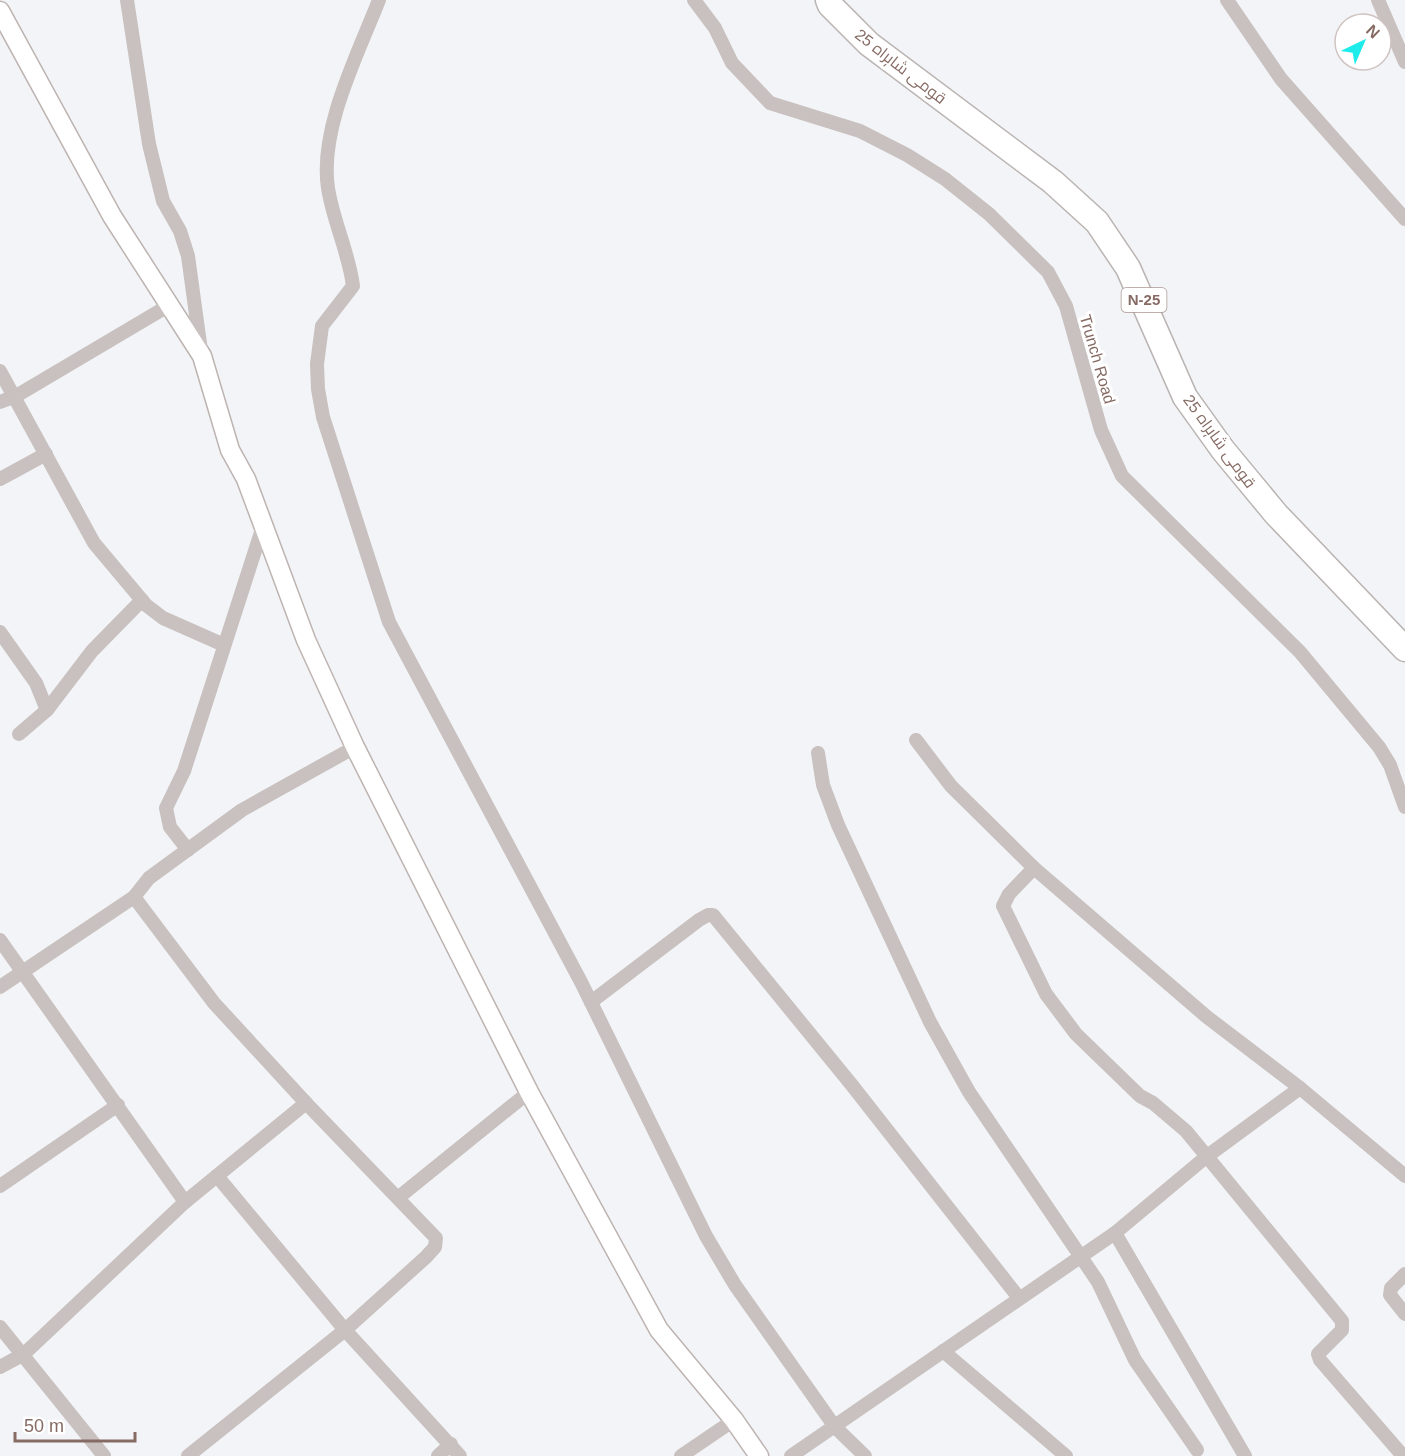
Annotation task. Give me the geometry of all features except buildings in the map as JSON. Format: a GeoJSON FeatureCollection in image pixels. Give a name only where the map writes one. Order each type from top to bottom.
{"type":"FeatureCollection","features":[{"type":"Feature","properties":{"kind":"highway","name":"قومی شاہراہ 25"},"geometry":{"type":"LineString","coordinates":[[828,0],[831,6],[869,44],[1053,183],[1097,222],[1128,268],[1185,397],[1223,450],[1276,514],[1405,649]]}},
{"type":"Feature","properties":{"kind":"street"},"geometry":{"type":"LineString","coordinates":[[127,0],[148,144],[163,201],[180,231],[188,256],[201,356],[230,450],[246,479],[306,640],[355,747],[530,1092],[659,1330],[734,1420],[759,1456]]}},
{"type":"Feature","properties":{"kind":"street"},"geometry":{"type":"LineString","coordinates":[[379,0],[350,67],[333,125],[326,169],[328,188],[352,286],[322,326],[317,364],[322,417],[389,622],[591,1002],[706,1236],[735,1285],[835,1427],[866,1456]]}},
{"type":"Feature","properties":{"kind":"street","name":"Trunch Road"},"geometry":{"type":"LineString","coordinates":[[694,0],[715,28],[732,63],[770,103],[860,131],[916,161],[945,179],[989,214],[1048,272],[1066,306],[1101,430],[1122,476],[1299,652],[1379,747],[1390,765],[1405,807]]}},
{"type":"Feature","properties":{"kind":"street"},"geometry":{"type":"LineString","coordinates":[[1227,0],[1281,79],[1405,219]]}},
{"type":"Feature","properties":{"kind":"street"},"geometry":{"type":"LineString","coordinates":[[1378,0],[1405,62]]}},
{"type":"Feature","properties":{"kind":"street"},"geometry":{"type":"LineString","coordinates":[[0,11],[112,216],[201,356]]}},
{"type":"Feature","properties":{"kind":"street"},"geometry":{"type":"LineString","coordinates":[[0,402],[16,396],[168,306]]}},
{"type":"Feature","properties":{"kind":"street"},"geometry":{"type":"LineString","coordinates":[[0,371],[16,396],[88,534],[142,600],[164,618],[224,645]]}},
{"type":"Feature","properties":{"kind":"street"},"geometry":{"type":"LineString","coordinates":[[0,479],[46,454]]}},
{"type":"Feature","properties":{"kind":"street"},"geometry":{"type":"LineString","coordinates":[[188,850],[170,827],[166,808],[184,771],[263,526]]}},
{"type":"Feature","properties":{"kind":"street"},"geometry":{"type":"LineString","coordinates":[[19,734],[47,711],[92,651],[142,600]]}},
{"type":"Feature","properties":{"kind":"street"},"geometry":{"type":"LineString","coordinates":[[0,632],[36,683],[47,711]]}},
{"type":"Feature","properties":{"kind":"street"},"geometry":{"type":"LineString","coordinates":[[916,740],[951,786],[1034,868],[1198,1010],[1300,1088],[1405,1176]]}},
{"type":"Feature","properties":{"kind":"street"},"geometry":{"type":"LineString","coordinates":[[0,987],[134,897],[149,878],[242,810],[355,747]]}},
{"type":"Feature","properties":{"kind":"street"},"geometry":{"type":"LineString","coordinates":[[818,753],[823,785],[838,825],[930,1022],[969,1092],[1081,1255],[1102,1290],[1135,1360],[1197,1450]]}},
{"type":"Feature","properties":{"kind":"street"},"geometry":{"type":"LineString","coordinates":[[1034,868],[1004,900],[1003,906],[1046,994],[1076,1034],[1140,1096],[1153,1103],[1186,1131],[1342,1320],[1342,1330],[1318,1354],[1320,1360],[1397,1454]]}},
{"type":"Feature","properties":{"kind":"street"},"geometry":{"type":"LineString","coordinates":[[134,897],[214,1003],[436,1238],[435,1246],[345,1330],[188,1456]]}},
{"type":"Feature","properties":{"kind":"street"},"geometry":{"type":"LineString","coordinates":[[591,1002],[699,920],[713,915],[851,1084],[1019,1298]]}},
{"type":"Feature","properties":{"kind":"street"},"geometry":{"type":"LineString","coordinates":[[0,940],[185,1202]]}},
{"type":"Feature","properties":{"kind":"street"},"geometry":{"type":"LineString","coordinates":[[791,1456],[1115,1233],[1206,1157],[1300,1088]]}},
{"type":"Feature","properties":{"kind":"street"},"geometry":{"type":"LineString","coordinates":[[399,1197],[530,1092]]}},
{"type":"Feature","properties":{"kind":"street"},"geometry":{"type":"LineString","coordinates":[[0,1367],[24,1354],[185,1202],[306,1103]]}},
{"type":"Feature","properties":{"kind":"street"},"geometry":{"type":"LineString","coordinates":[[0,1186],[118,1105]]}},
{"type":"Feature","properties":{"kind":"street"},"geometry":{"type":"LineString","coordinates":[[217,1176],[345,1330],[460,1456]]}},
{"type":"Feature","properties":{"kind":"street"},"geometry":{"type":"LineString","coordinates":[[1115,1233],[1245,1456]]}},
{"type":"Feature","properties":{"kind":"street"},"geometry":{"type":"LineString","coordinates":[[1405,1274],[1391,1288],[1390,1294],[1405,1314]]}},
{"type":"Feature","properties":{"kind":"street"},"geometry":{"type":"LineString","coordinates":[[0,1328],[24,1354],[104,1456]]}},
{"type":"Feature","properties":{"kind":"street"},"geometry":{"type":"LineString","coordinates":[[943,1351],[1066,1456]]}},
{"type":"Feature","properties":{"kind":"street"},"geometry":{"type":"LineString","coordinates":[[681,1456],[734,1420]]}},
{"type":"Feature","properties":{"kind":"street"},"geometry":{"type":"LineString","coordinates":[[438,1456],[451,1444]]}}]}
